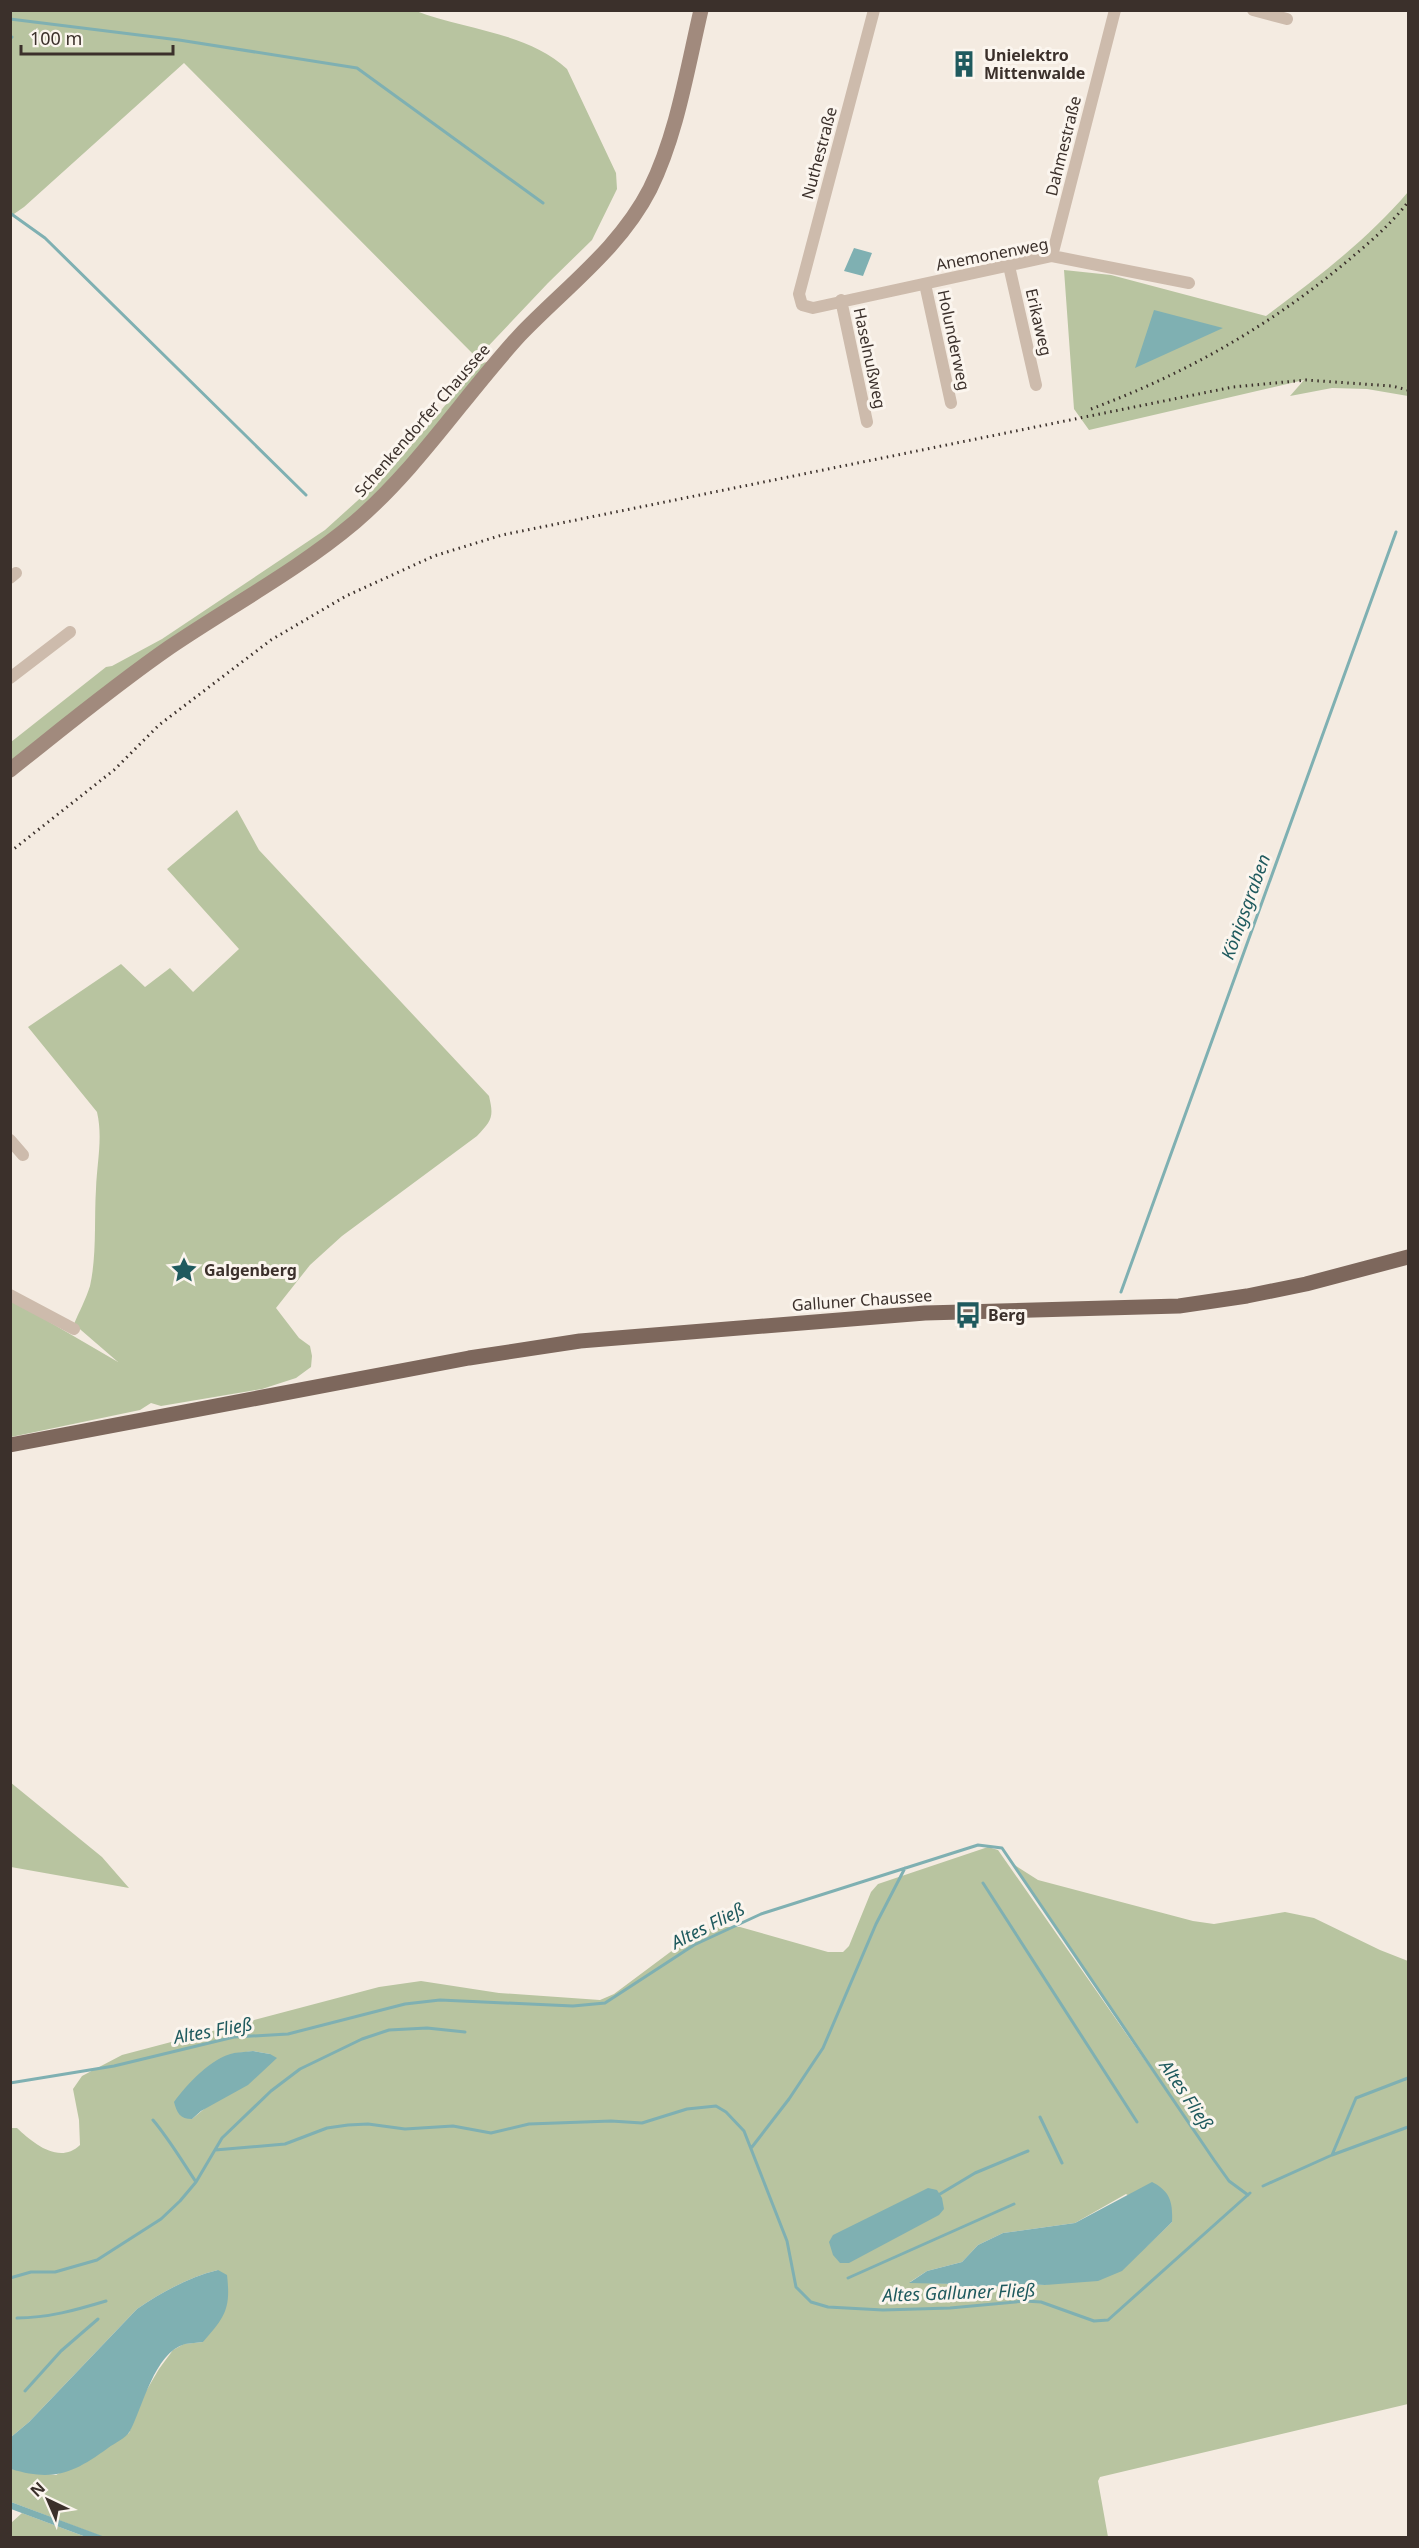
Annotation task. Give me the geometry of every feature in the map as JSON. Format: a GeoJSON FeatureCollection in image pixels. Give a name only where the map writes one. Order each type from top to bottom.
{"type":"FeatureCollection","features":[{"type":"Feature","properties":{"kind":"main road","name":"Schenkendorfer Chaussee"},"geometry":{"type":"LineString","coordinates":[[10,770],[156,657],[291,569],[353,523],[387,491],[523,332],[606,251],[631,219],[658,171],[675,120],[701,10]]}},
{"type":"Feature","properties":{"kind":"main road","name":"Galluner Chaussee"},"geometry":{"type":"LineString","coordinates":[[10,1445],[523,1349],[639,1335],[980,1310],[1152,1307],[1209,1303],[1306,1284],[1408,1257]]}},
{"type":"Feature","properties":{"kind":"street","name":"Nuthestraße"},"geometry":{"type":"LineString","coordinates":[[802,304],[799,294],[874,10]]}},
{"type":"Feature","properties":{"kind":"street","name":"Dahmestraße"},"geometry":{"type":"LineString","coordinates":[[1052,256],[1115,10]]}},
{"type":"Feature","properties":{"kind":"street"},"geometry":{"type":"LineString","coordinates":[[1253,10],[1287,19]]}},
{"type":"Feature","properties":{"kind":"street","name":"Anemonenweg"},"geometry":{"type":"LineString","coordinates":[[802,304],[813,308],[841,300],[1010,267],[1052,256],[1189,283]]}},
{"type":"Feature","properties":{"kind":"street","name":"Erikaweg"},"geometry":{"type":"LineString","coordinates":[[1010,267],[1036,385]]}},
{"type":"Feature","properties":{"kind":"street","name":"Holunderweg"},"geometry":{"type":"LineString","coordinates":[[925,284],[951,403]]}},
{"type":"Feature","properties":{"kind":"street","name":"Haselnußweg"},"geometry":{"type":"LineString","coordinates":[[841,300],[867,422]]}},
{"type":"Feature","properties":{"kind":"street"},"geometry":{"type":"LineString","coordinates":[[10,678],[70,632]]}},
{"type":"Feature","properties":{"kind":"street"},"geometry":{"type":"LineString","coordinates":[[10,1140],[23,1155]]}},
{"type":"Feature","properties":{"kind":"street"},"geometry":{"type":"LineString","coordinates":[[10,1295],[74,1329]]}},
{"type":"Feature","properties":{"kind":"green space"},"geometry":{"type":"Polygon","coordinates":[[[10,11],[416,11],[495,33],[533,47],[567,69],[616,173],[617,189],[592,240],[477,358],[184,63],[24,207],[11,216],[10,11]]]}},
{"type":"Feature","properties":{"kind":"green space"},"geometry":{"type":"Polygon","coordinates":[[[1408,192],[1408,396],[1367,389],[1332,388],[1290,396],[1304,380],[1089,430],[1074,409],[1064,270],[1111,275],[1266,316],[1323,273],[1376,226],[1408,192]]]}},
{"type":"Feature","properties":{"kind":"green space"},"geometry":{"type":"Polygon","coordinates":[[[488,362],[398,471],[345,522],[303,555],[11,762],[11,742],[106,667],[162,639],[325,530],[387,474],[481,363],[488,362]]]}},
{"type":"Feature","properties":{"kind":"green space"},"geometry":{"type":"Polygon","coordinates":[[[237,810],[259,850],[489,1096],[490,1118],[477,1136],[342,1236],[310,1265],[276,1308],[299,1338],[310,1346],[311,1367],[296,1378],[262,1389],[161,1406],[151,1403],[140,1410],[11,1437],[10,1299],[118,1362],[74,1324],[90,1286],[94,1262],[100,1141],[97,1112],[28,1027],[121,964],[145,987],[170,968],[193,992],[239,949],[167,869],[237,810]]]}},
{"type":"Feature","properties":{"kind":"green space"},"geometry":{"type":"Polygon","coordinates":[[[10,1782],[102,1857],[129,1888],[11,1867],[10,1782]]]}},
{"type":"Feature","properties":{"kind":"green space"},"geometry":{"type":"Polygon","coordinates":[[[988,1847],[998,1850],[1169,2095],[1013,1864],[1038,1880],[1193,1921],[1214,1924],[1285,1912],[1314,1918],[1408,1961],[1408,2404],[1100,2477],[1098,2481],[1108,2537],[106,2538],[11,2502],[11,2469],[56,2475],[129,2433],[142,2398],[173,2350],[184,2344],[203,2342],[218,2270],[176,2286],[137,2309],[29,2422],[11,2437],[11,2128],[17,2128],[47,2150],[64,2153],[72,2151],[80,2145],[79,2120],[73,2089],[82,2076],[122,2055],[379,1987],[421,1981],[499,1993],[600,2000],[614,1994],[677,1947],[713,1927],[740,1927],[828,1952],[843,1952],[849,1946],[871,1892],[878,1884],[988,1847]],[[253,2051],[232,2054],[213,2064],[192,2119],[270,2054],[253,2051]],[[1126,2194],[1075,2223],[1003,2233],[978,2245],[962,2262],[927,2271],[910,2282],[955,2284],[964,2290],[1019,2284],[1045,2285],[1147,2246],[1172,2222],[1126,2194]]]}},
{"type":"Feature","properties":{"kind":"green space"},"geometry":{"type":"Polygon","coordinates":[[[22,2513],[86,2537],[11,2538],[11,2523],[22,2513]]]}},
{"type":"Feature","properties":{"kind":"water"},"geometry":{"type":"Polygon","coordinates":[[[854,248],[872,253],[863,276],[844,271],[854,248]]]}},
{"type":"Feature","properties":{"kind":"water"},"geometry":{"type":"Polygon","coordinates":[[[1154,310],[1223,328],[1135,368],[1154,310]]]}},
{"type":"Feature","properties":{"kind":"water"},"geometry":{"type":"Polygon","coordinates":[[[253,2051],[270,2054],[277,2058],[248,2085],[201,2111],[192,2119],[180,2115],[174,2102],[200,2073],[225,2056],[253,2051]]]}},
{"type":"Feature","properties":{"kind":"water"},"geometry":{"type":"Polygon","coordinates":[[[1152,2182],[1167,2193],[1172,2209],[1172,2222],[1122,2271],[1098,2281],[1045,2285],[1019,2284],[964,2290],[955,2284],[909,2283],[927,2271],[962,2262],[978,2245],[1003,2233],[1075,2223],[1152,2182]]]}},
{"type":"Feature","properties":{"kind":"water"},"geometry":{"type":"Polygon","coordinates":[[[928,2188],[937,2190],[942,2198],[944,2209],[939,2215],[849,2263],[840,2263],[833,2255],[829,2242],[833,2235],[928,2188]]]}},
{"type":"Feature","properties":{"kind":"water"},"geometry":{"type":"Polygon","coordinates":[[[218,2270],[227,2275],[228,2296],[225,2312],[217,2326],[203,2342],[185,2344],[174,2349],[165,2358],[157,2369],[135,2421],[126,2436],[84,2464],[62,2473],[39,2475],[11,2469],[11,2437],[29,2422],[137,2309],[176,2286],[218,2270]]]}},
{"type":"Feature","properties":{"kind":"water"},"geometry":{"type":"Polygon","coordinates":[[[11,2502],[105,2537],[86,2537],[11,2509],[11,2502]]]}},
{"type":"Feature","properties":{"kind":"waterway"},"geometry":{"type":"LineString","coordinates":[[10,19],[179,40],[357,68],[543,203]]}},
{"type":"Feature","properties":{"kind":"waterway"},"geometry":{"type":"LineString","coordinates":[[10,213],[45,238],[306,495]]}},
{"type":"Feature","properties":{"kind":"waterway","name":"Königsgraben"},"geometry":{"type":"LineString","coordinates":[[1121,1292],[1396,532]]}},
{"type":"Feature","properties":{"kind":"waterway","name":"Altes Fließ"},"geometry":{"type":"LineString","coordinates":[[10,2083],[114,2066],[234,2037],[288,2034],[405,2004],[440,2000],[573,2006],[605,2003],[694,1945],[761,1914],[978,1845],[1002,1848],[1214,2160],[1229,2181],[1248,2195]]}},
{"type":"Feature","properties":{"kind":"waterway"},"geometry":{"type":"LineString","coordinates":[[752,2147],[789,2099],[823,2048],[876,1924],[905,1868]]}},
{"type":"Feature","properties":{"kind":"waterway"},"geometry":{"type":"LineString","coordinates":[[983,1883],[1137,2122]]}},
{"type":"Feature","properties":{"kind":"waterway"},"geometry":{"type":"LineString","coordinates":[[10,2278],[31,2272],[55,2272],[97,2260],[161,2219],[196,2182],[222,2138],[271,2091],[300,2069],[362,2039],[389,2030],[427,2028],[465,2032]]}},
{"type":"Feature","properties":{"kind":"waterway","name":"Altes Galluner Fließ"},"geometry":{"type":"LineString","coordinates":[[1263,2186],[1332,2155],[1356,2098],[1408,2078]]}},
{"type":"Feature","properties":{"kind":"waterway","name":"Altes Galluner Fließ"},"geometry":{"type":"LineString","coordinates":[[215,2150],[285,2144],[327,2128],[348,2125],[368,2124],[405,2129],[453,2126],[491,2133],[529,2124],[611,2121],[642,2123],[687,2109],[716,2106],[726,2112],[744,2131],[787,2241],[796,2287],[811,2302],[828,2307],[883,2310],[950,2308],[1025,2301],[1041,2302],[1094,2321],[1108,2320],[1250,2193]]}},
{"type":"Feature","properties":{"kind":"waterway"},"geometry":{"type":"LineString","coordinates":[[1040,2117],[1062,2163]]}},
{"type":"Feature","properties":{"kind":"waterway"},"geometry":{"type":"LineString","coordinates":[[153,2120],[196,2182]]}},
{"type":"Feature","properties":{"kind":"waterway","name":"Altes Galluner Fließ"},"geometry":{"type":"LineString","coordinates":[[1332,2155],[1408,2127]]}},
{"type":"Feature","properties":{"kind":"waterway"},"geometry":{"type":"LineString","coordinates":[[940,2194],[975,2173],[1028,2151]]}},
{"type":"Feature","properties":{"kind":"waterway"},"geometry":{"type":"LineString","coordinates":[[848,2278],[1014,2204]]}},
{"type":"Feature","properties":{"kind":"waterway"},"geometry":{"type":"LineString","coordinates":[[17,2318],[51,2315],[106,2301]]}},
{"type":"Feature","properties":{"kind":"waterway"},"geometry":{"type":"LineString","coordinates":[[25,2391],[61,2351],[98,2319]]}},
{"type":"Feature","properties":{"kind":"railway"},"geometry":{"type":"LineString","coordinates":[[1091,409],[1189,366],[1251,331],[1339,268],[1393,220],[1408,202]]}},
{"type":"Feature","properties":{"kind":"railway"},"geometry":{"type":"LineString","coordinates":[[10,852],[114,770],[159,725],[271,640],[346,596],[434,556],[502,535],[1233,387],[1306,380],[1392,386],[1408,390]]}},
{"type":"Feature","properties":{"kind":"place","name":"Unielektro Mittenwalde"},"geometry":{"type":"Point","coordinates":[964,64]}},
{"type":"Feature","properties":{"kind":"place","name":"Galgenberg"},"geometry":{"type":"Point","coordinates":[184,1270]}},
{"type":"Feature","properties":{"kind":"place","name":"Berg"},"geometry":{"type":"Point","coordinates":[968,1315]}}]}
